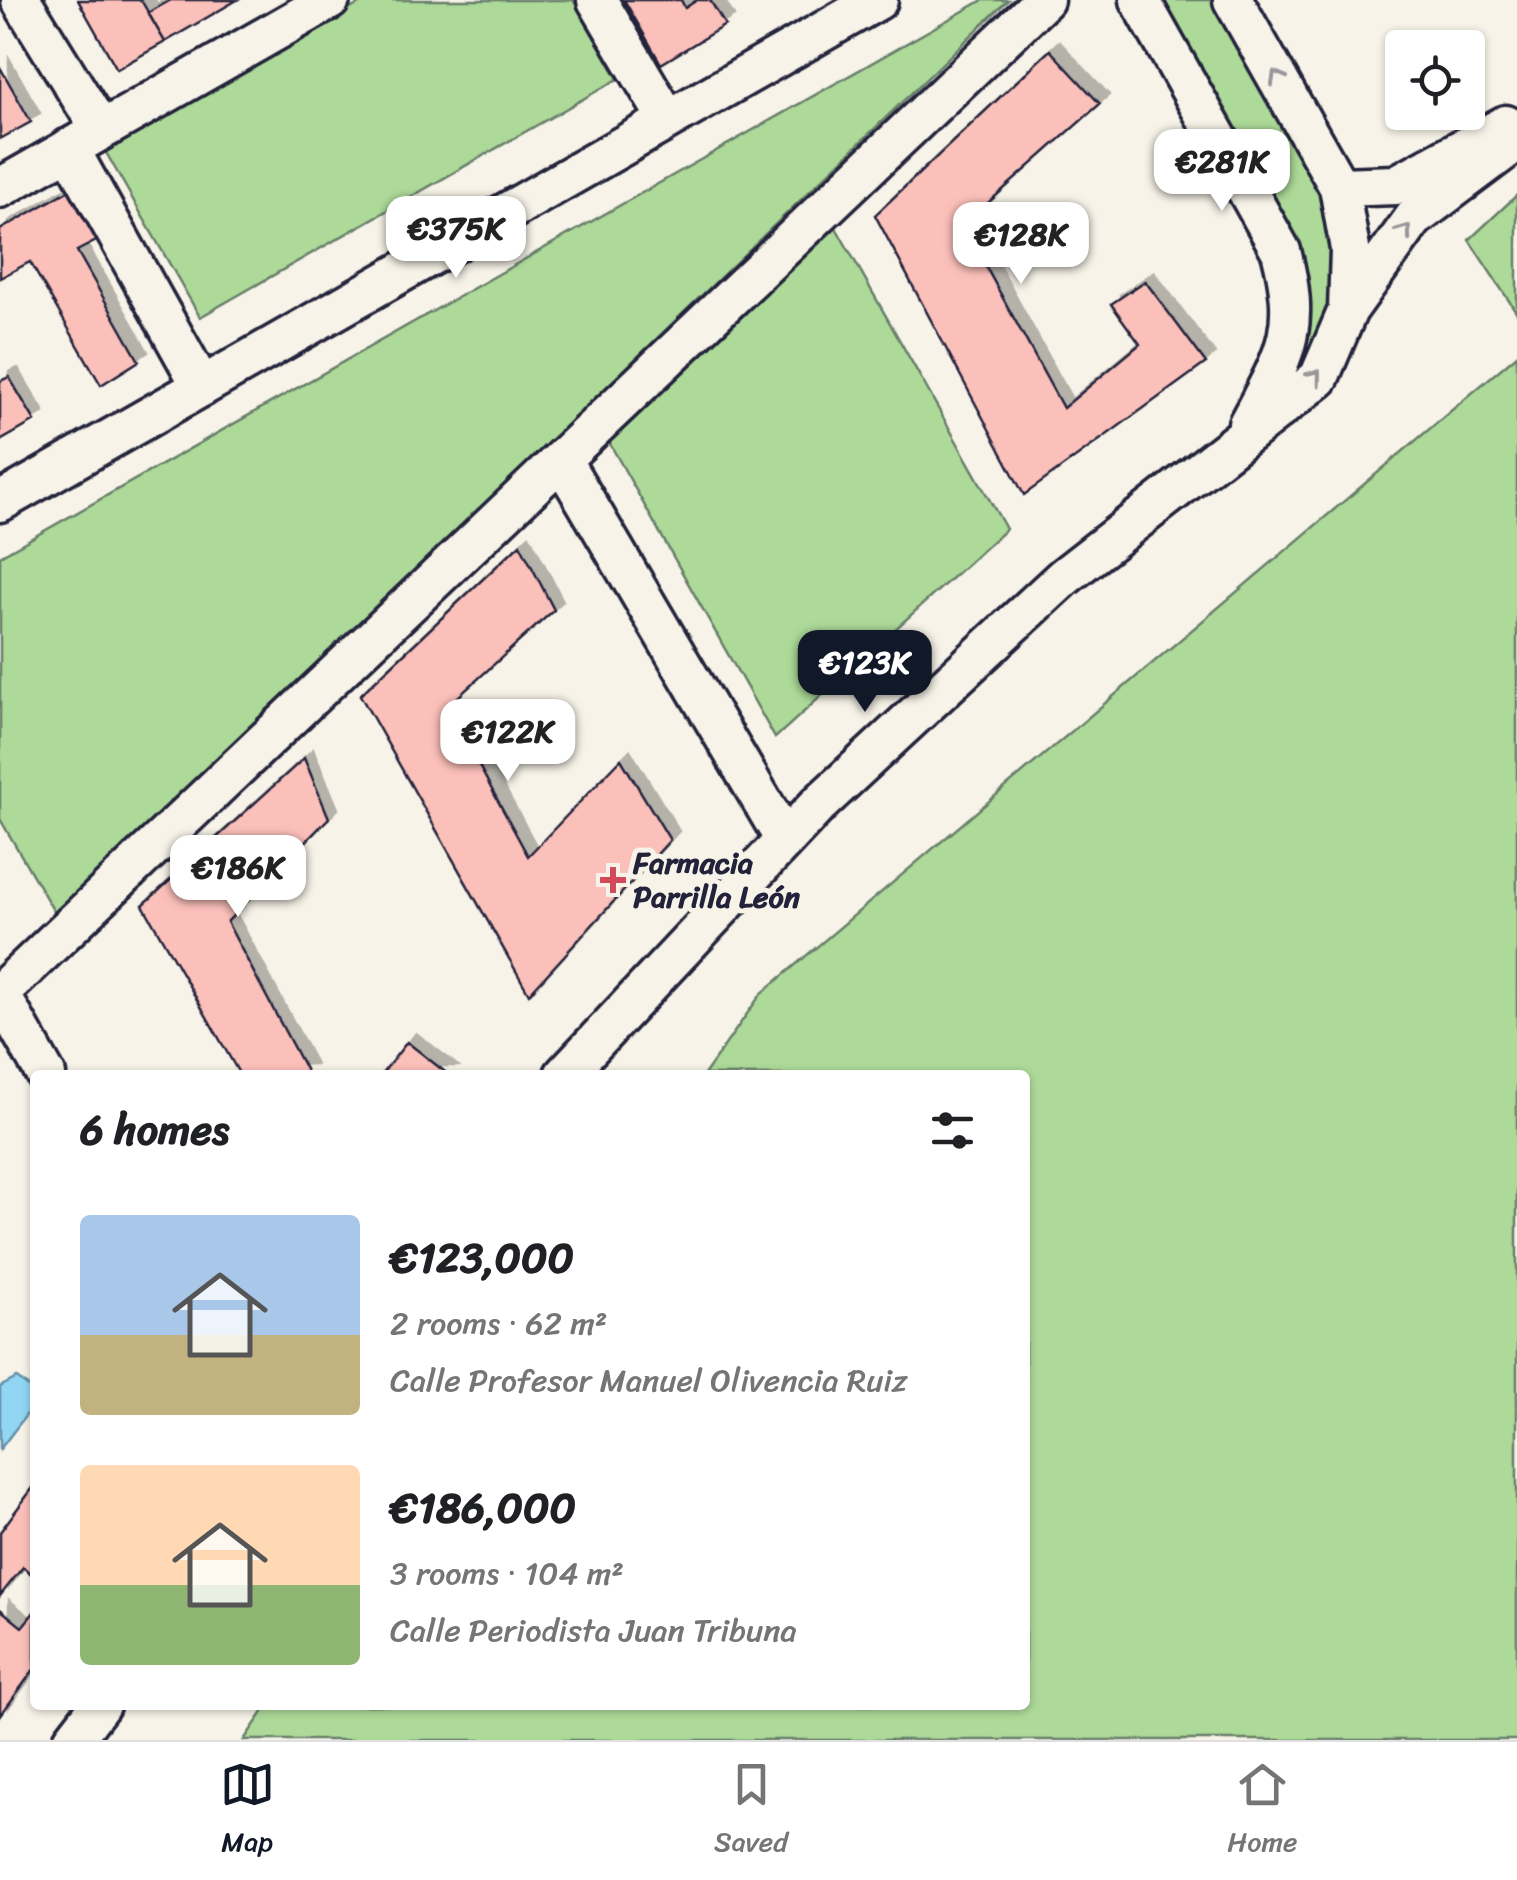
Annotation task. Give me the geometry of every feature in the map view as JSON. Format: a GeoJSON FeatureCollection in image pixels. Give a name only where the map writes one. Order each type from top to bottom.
{"type":"FeatureCollection","features":[{"type":"Feature","properties":{"kind":"street"},"geometry":{"type":"LineString","coordinates":[[21,0],[202,388]]}},
{"type":"Feature","properties":{"kind":"street"},"geometry":{"type":"LineString","coordinates":[[0,188],[330,0]]}},
{"type":"Feature","properties":{"kind":"street"},"geometry":{"type":"LineString","coordinates":[[597,0],[668,120]]}},
{"type":"Feature","properties":{"kind":"street"},"geometry":{"type":"LineString","coordinates":[[0,502],[878,0]]}},
{"type":"Feature","properties":{"kind":"street"},"geometry":{"type":"LineString","coordinates":[[43,1070],[0,993],[1044,0]]}},
{"type":"Feature","properties":{"kind":"street"},"geometry":{"type":"LineString","coordinates":[[1140,0],[1282,251],[1293,296],[1287,351],[1240,437]]}},
{"type":"Feature","properties":{"kind":"street"},"geometry":{"type":"LineString","coordinates":[[1233,0],[1339,188],[1350,249],[1348,310]]}},
{"type":"Feature","properties":{"kind":"street"},"geometry":{"type":"LineString","coordinates":[[1339,188],[1396,185],[1517,119]]}},
{"type":"Feature","properties":{"kind":"street"},"geometry":{"type":"LineString","coordinates":[[569,1070],[785,840],[1064,577],[1319,378],[1348,310],[1414,218],[1517,141]]}},
{"type":"Feature","properties":{"kind":"street"},"geometry":{"type":"LineString","coordinates":[[562,461],[785,840]]}},
{"type":"Feature","properties":{"kind":"street"},"geometry":{"type":"LineString","coordinates":[[73,1740],[96,1710]]}},
{"type":"Feature","properties":{"kind":"green space"},"geometry":{"type":"Polygon","coordinates":[[[366,0],[573,0],[618,79],[200,317],[104,149],[366,0]]]}},
{"type":"Feature","properties":{"kind":"green space"},"geometry":{"type":"Polygon","coordinates":[[[983,0],[1008,0],[57,917],[0,819],[0,556],[983,0]]]}},
{"type":"Feature","properties":{"kind":"green space"},"geometry":{"type":"Polygon","coordinates":[[[1160,0],[1214,0],[1279,109],[1318,189],[1330,230],[1334,271],[1329,311],[1307,360],[1302,356],[1310,307],[1302,256],[1160,0]]]}},
{"type":"Feature","properties":{"kind":"green space"},"geometry":{"type":"Polygon","coordinates":[[[1517,195],[1517,313],[1469,240],[1517,195]]]}},
{"type":"Feature","properties":{"kind":"green space"},"geometry":{"type":"Polygon","coordinates":[[[834,224],[1006,529],[775,738],[605,435],[834,224]]]}},
{"type":"Feature","properties":{"kind":"green space"},"geometry":{"type":"Polygon","coordinates":[[[1517,355],[1517,1740],[244,1740],[265,1710],[1030,1710],[1030,1070],[708,1070],[761,994],[1517,355]]]}},
{"type":"Feature","properties":{"kind":"water"},"geometry":{"type":"Polygon","coordinates":[[[17,1378],[30,1388],[30,1410],[0,1449],[0,1387],[17,1378]]]}},
{"type":"Feature","properties":{"kind":"building"},"geometry":{"type":"Polygon","coordinates":[[[78,0],[141,0],[165,42],[117,69],[78,0]]]}},
{"type":"Feature","properties":{"kind":"building"},"geometry":{"type":"Polygon","coordinates":[[[171,0],[237,0],[165,42],[148,13],[171,0]]]}},
{"type":"Feature","properties":{"kind":"building"},"geometry":{"type":"Polygon","coordinates":[[[624,0],[681,0],[685,8],[697,0],[710,0],[725,25],[661,64],[624,0]]]}},
{"type":"Feature","properties":{"kind":"building"},"geometry":{"type":"Polygon","coordinates":[[[1050,50],[1100,104],[963,225],[1063,408],[1140,344],[1111,304],[1145,281],[1206,363],[1024,495],[875,215],[1050,50]]]}},
{"type":"Feature","properties":{"kind":"building"},"geometry":{"type":"Polygon","coordinates":[[[0,67],[31,122],[0,139],[0,67]]]}},
{"type":"Feature","properties":{"kind":"building"},"geometry":{"type":"Polygon","coordinates":[[[73,188],[102,238],[77,251],[139,361],[101,385],[30,262],[0,278],[0,230],[73,188]]]}},
{"type":"Feature","properties":{"kind":"building"},"geometry":{"type":"Polygon","coordinates":[[[9,377],[35,421],[0,441],[0,381],[9,377]]]}},
{"type":"Feature","properties":{"kind":"building"},"geometry":{"type":"Polygon","coordinates":[[[520,544],[554,610],[447,707],[528,856],[621,759],[670,840],[529,994],[360,695],[520,544]]]}},
{"type":"Feature","properties":{"kind":"building"},"geometry":{"type":"Polygon","coordinates":[[[304,758],[329,818],[227,922],[305,1070],[237,1070],[143,905],[304,758]]]}},
{"type":"Feature","properties":{"kind":"building"},"geometry":{"type":"Polygon","coordinates":[[[407,1042],[443,1070],[385,1070],[407,1042]]]}},
{"type":"Feature","properties":{"kind":"building"},"geometry":{"type":"Polygon","coordinates":[[[30,1492],[30,1573],[23,1567],[0,1596],[0,1532],[30,1492]]]}},
{"type":"Feature","properties":{"kind":"building"},"geometry":{"type":"Polygon","coordinates":[[[0,1609],[22,1627],[30,1617],[30,1675],[0,1716],[0,1609]]]}},
{"type":"Feature","properties":{"kind":"place","name":"Farmacia Parrilla León"},"geometry":{"type":"Point","coordinates":[613,880]}}]}
